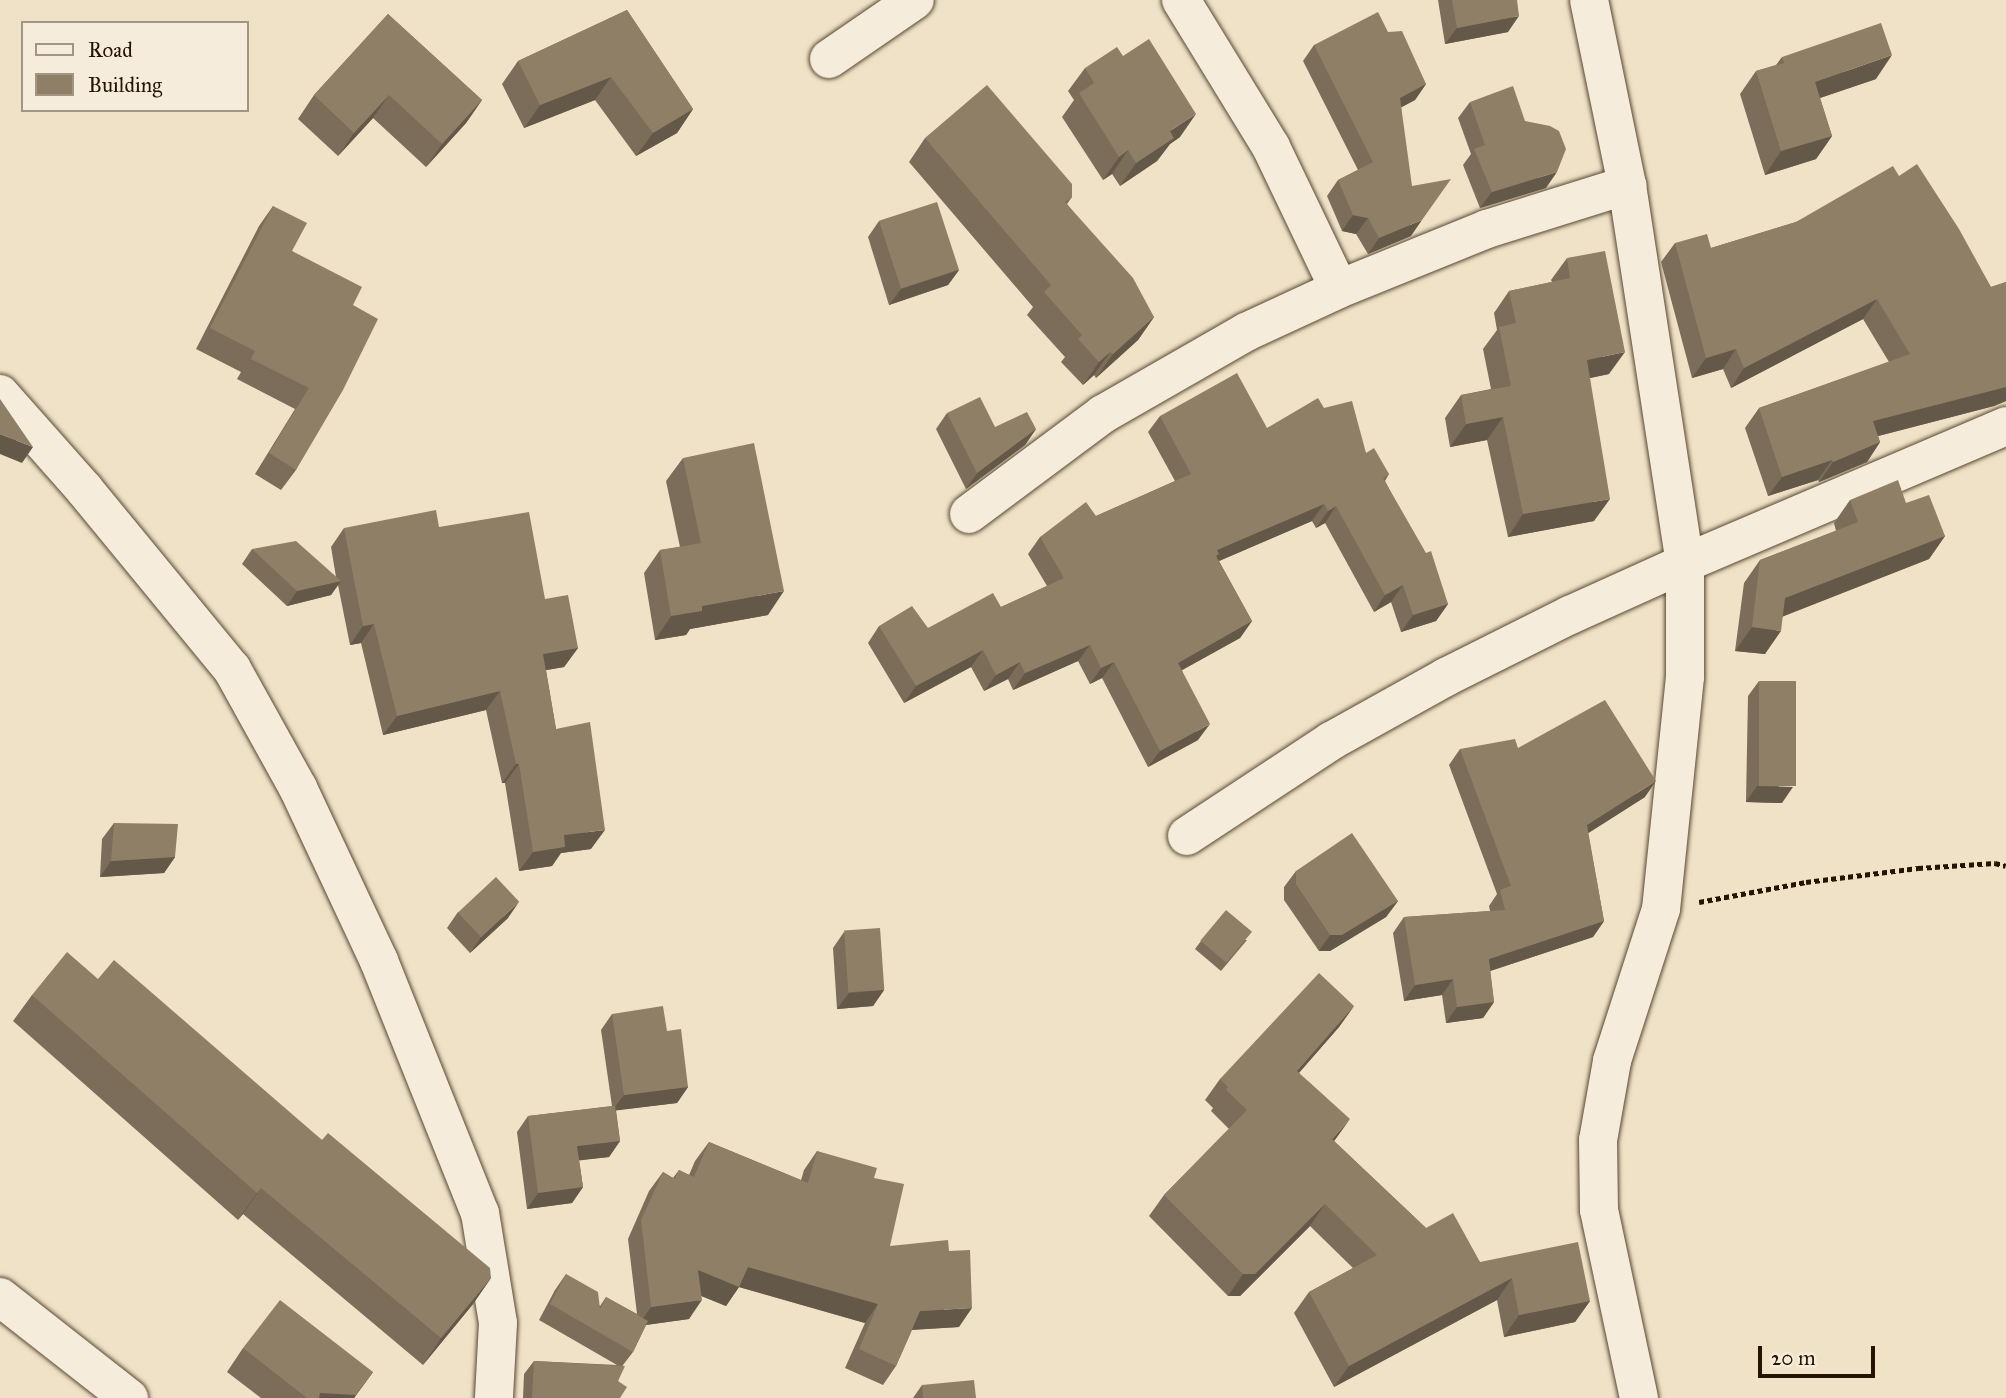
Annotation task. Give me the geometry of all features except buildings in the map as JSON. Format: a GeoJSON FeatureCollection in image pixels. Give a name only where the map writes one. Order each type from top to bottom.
{"type":"FeatureCollection","features":[{"type":"Feature","properties":{"kind":"street"},"geometry":{"type":"LineString","coordinates":[[829,59],[915,0]]}},
{"type":"Feature","properties":{"kind":"street"},"geometry":{"type":"LineString","coordinates":[[1181,0],[1271,147],[1339,289]]}},
{"type":"Feature","properties":{"kind":"street"},"geometry":{"type":"LineString","coordinates":[[1589,0],[1627,185],[1685,563],[1685,677],[1661,909],[1612,1061],[1598,1140],[1599,1210],[1639,1398]]}},
{"type":"Feature","properties":{"kind":"street"},"geometry":{"type":"LineString","coordinates":[[969,514],[1103,414],[1246,332],[1339,289],[1487,229],[1627,185]]}},
{"type":"Feature","properties":{"kind":"street"},"geometry":{"type":"LineString","coordinates":[[0,394],[85,489],[232,669],[298,788],[379,961],[480,1213],[498,1323],[494,1398]]}},
{"type":"Feature","properties":{"kind":"street"},"geometry":{"type":"LineString","coordinates":[[1187,836],[1331,741],[1435,683],[1570,615],[2006,426]]}},
{"type":"Feature","properties":{"kind":"street"},"geometry":{"type":"LineString","coordinates":[[0,1297],[129,1398]]}},
{"type":"Feature","properties":{"kind":"path"},"geometry":{"type":"LineString","coordinates":[[1661,909],[1806,882],[1918,868],[1995,863],[2006,866]]}}]}
